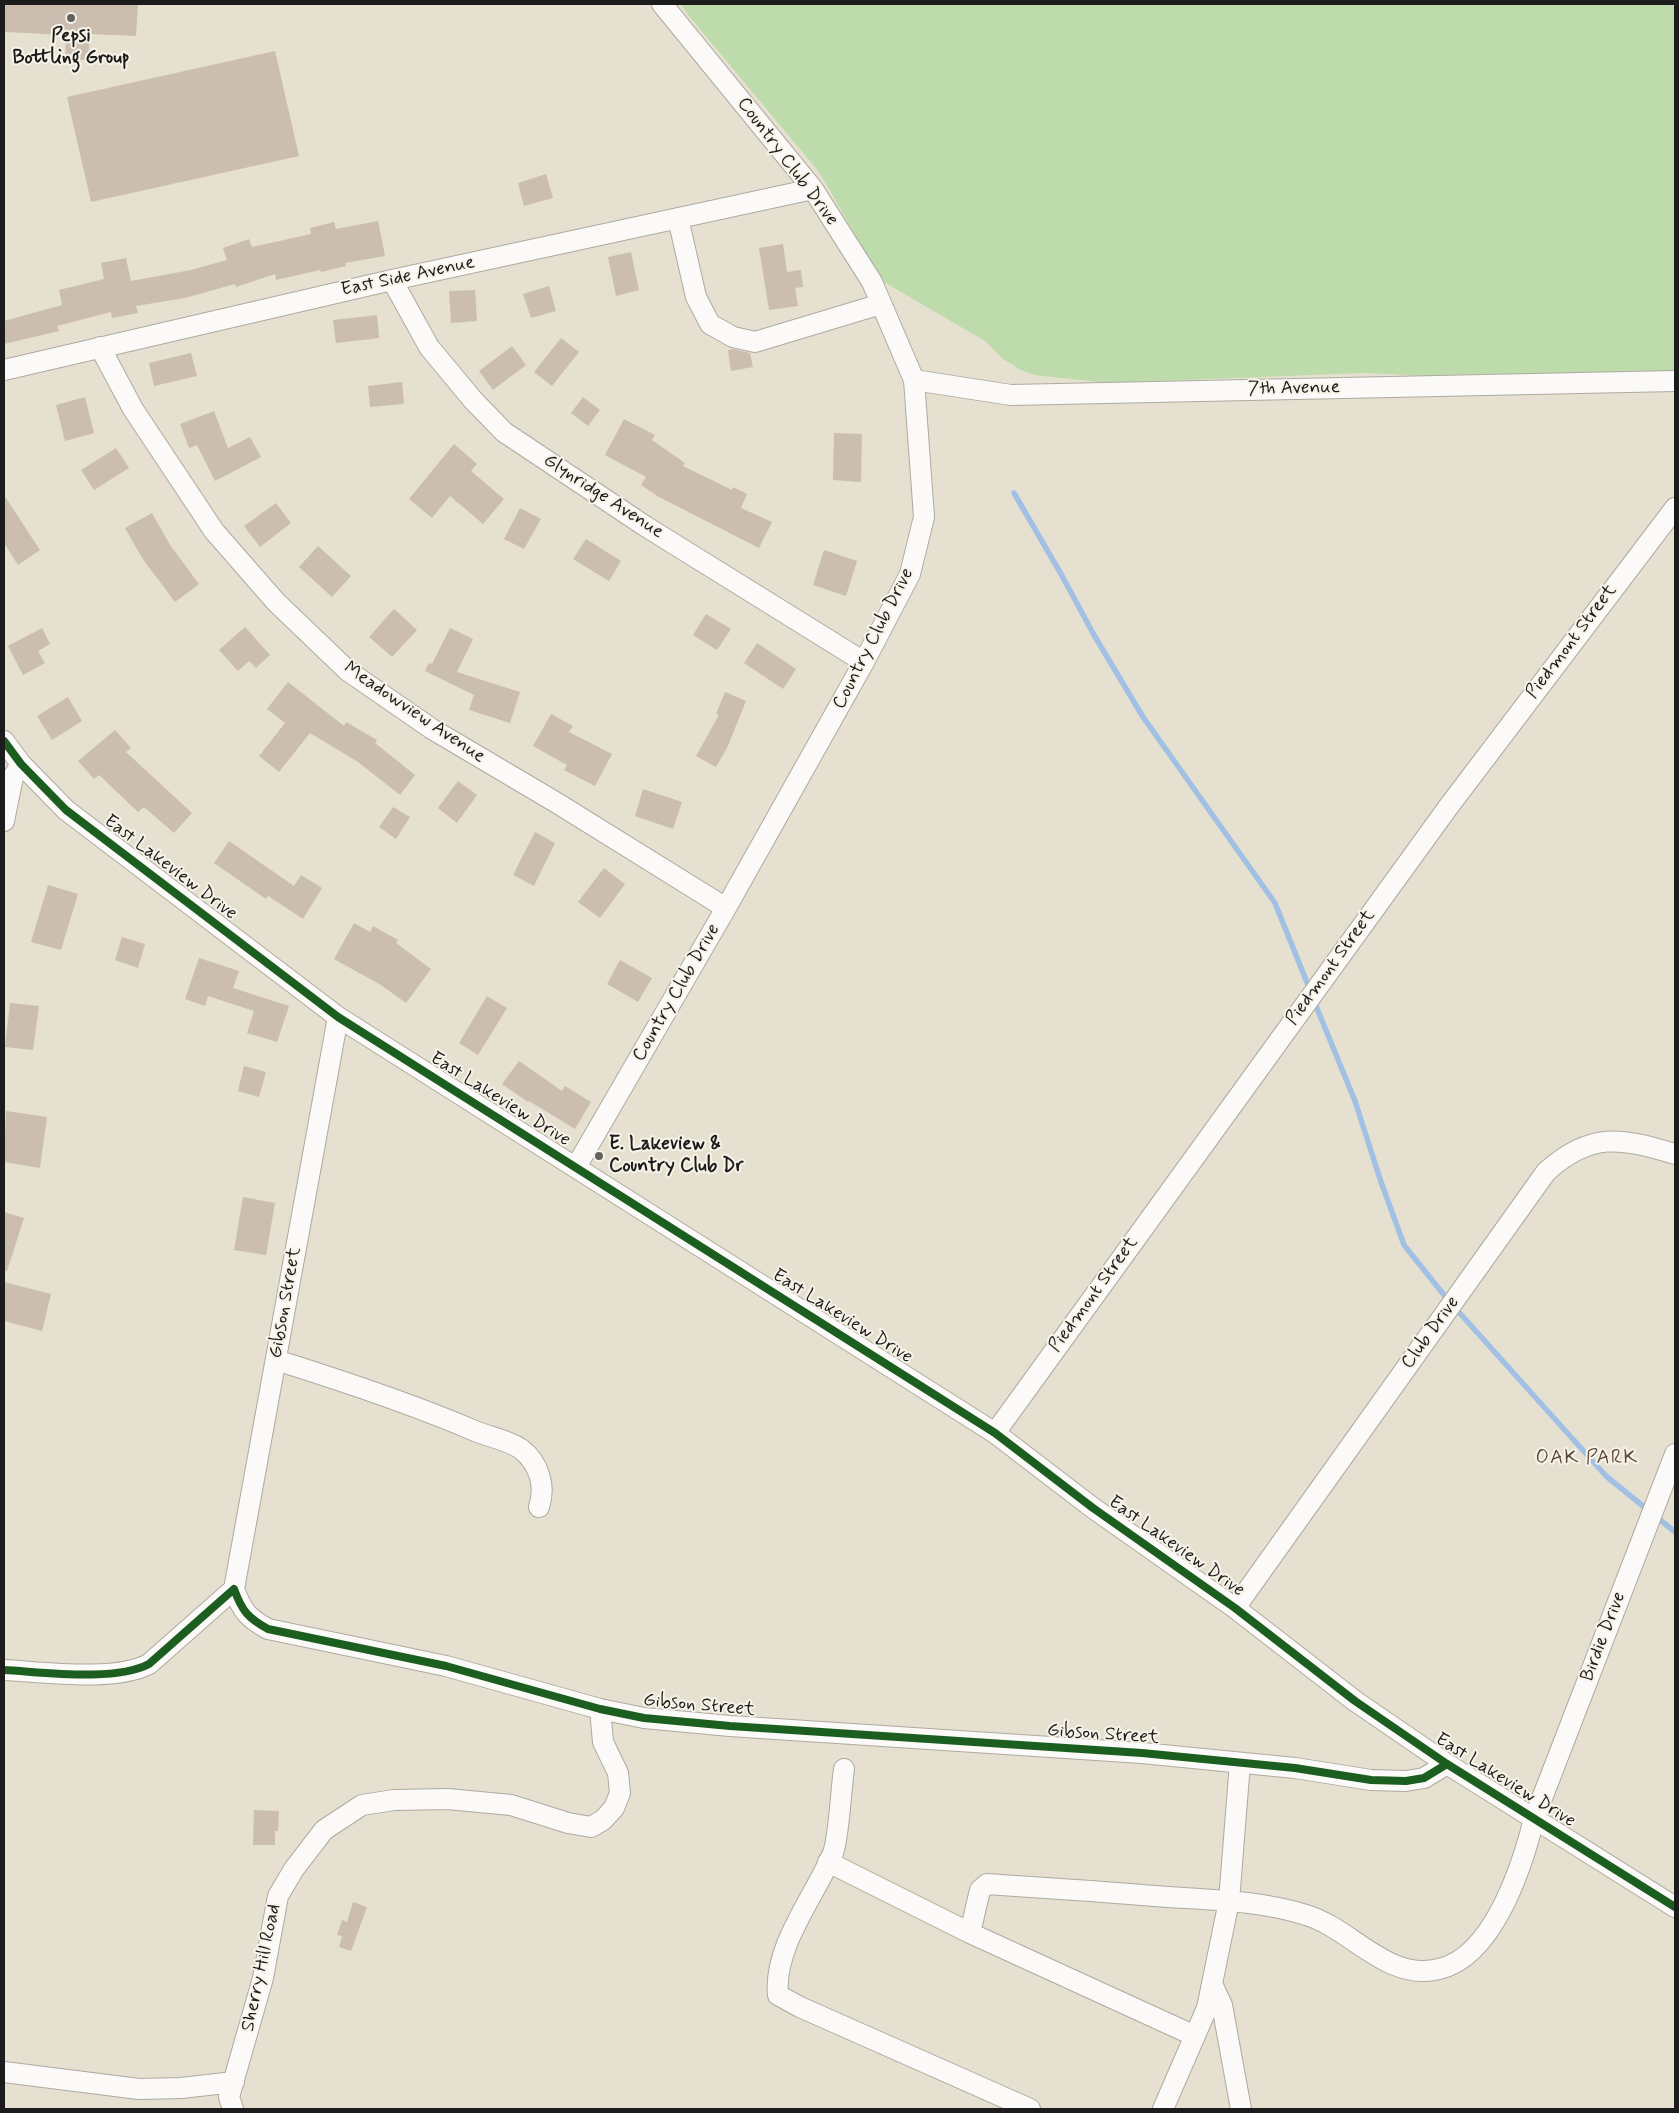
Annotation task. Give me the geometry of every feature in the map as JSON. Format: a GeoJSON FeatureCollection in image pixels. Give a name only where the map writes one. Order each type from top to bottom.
{"type":"FeatureCollection","features":[{"type":"Feature","properties":{"kind":"street","name":"Country Club Drive"},"geometry":{"type":"LineString","coordinates":[[576,1167],[726,908],[864,662],[910,574],[924,517],[914,380],[872,282],[813,189],[662,4]]}},
{"type":"Feature","properties":{"kind":"street","name":"East Side Avenue"},"geometry":{"type":"LineString","coordinates":[[4,370],[392,280],[813,189]]}},
{"type":"Feature","properties":{"kind":"street"},"geometry":{"type":"LineString","coordinates":[[678,218],[696,297],[710,324],[733,337],[755,342],[881,304]]}},
{"type":"Feature","properties":{"kind":"street","name":"Glynridge Avenue"},"geometry":{"type":"LineString","coordinates":[[392,280],[429,347],[473,400],[504,432],[645,526],[864,662]]}},
{"type":"Feature","properties":{"kind":"street","name":"Meadowview Avenue"},"geometry":{"type":"LineString","coordinates":[[100,347],[133,409],[214,532],[276,602],[348,671],[432,729],[558,803],[726,908]]}},
{"type":"Feature","properties":{"kind":"street","name":"7th Avenue"},"geometry":{"type":"LineString","coordinates":[[914,380],[1011,395],[1675,381]]}},
{"type":"Feature","properties":{"kind":"street","name":"Piedmont Street"},"geometry":{"type":"LineString","coordinates":[[995,1433],[1449,806],[1675,508]]}},
{"type":"Feature","properties":{"kind":"street","name":"East Lakeview Drive"},"geometry":{"type":"LineString","coordinates":[[4,741],[21,764],[66,810],[338,1017],[995,1433],[1094,1508],[1235,1608],[1355,1701],[1447,1764],[1534,1820],[1613,1866],[1675,1907]]}},
{"type":"Feature","properties":{"kind":"street"},"geometry":{"type":"LineString","coordinates":[[4,821],[12,777],[21,764]]}},
{"type":"Feature","properties":{"kind":"street","name":"Gibson Street"},"geometry":{"type":"LineString","coordinates":[[338,1017],[234,1589],[240,1605],[250,1619],[268,1629],[289,1635],[374,1650],[446,1666],[600,1709],[644,1718],[730,1726],[1142,1753],[1295,1768],[1371,1780],[1406,1781],[1424,1778],[1447,1764]]}},
{"type":"Feature","properties":{"kind":"street","name":"Club Drive"},"geometry":{"type":"LineString","coordinates":[[1235,1608],[1546,1172],[1565,1155],[1584,1146],[1611,1140],[1638,1143],[1675,1154]]}},
{"type":"Feature","properties":{"kind":"street"},"geometry":{"type":"LineString","coordinates":[[276,1360],[427,1410],[521,1449],[538,1469],[542,1481],[543,1490],[539,1507]]}},
{"type":"Feature","properties":{"kind":"street","name":"Birdie Drive"},"geometry":{"type":"LineString","coordinates":[[970,1933],[980,1890],[988,1884],[1251,1902],[1319,1919],[1383,1960],[1413,1970],[1438,1970],[1457,1963],[1469,1955],[1498,1915],[1524,1859],[1534,1820],[1675,1454]]}},
{"type":"Feature","properties":{"kind":"street"},"geometry":{"type":"LineString","coordinates":[[4,1670],[88,1673],[124,1673],[137,1670],[149,1664],[234,1589]]}},
{"type":"Feature","properties":{"kind":"street","name":"Sherry Hill Road"},"geometry":{"type":"LineString","coordinates":[[233,2109],[229,2097],[263,1978],[278,1896],[294,1869],[324,1830],[362,1805],[394,1800],[448,1799],[511,1806],[568,1823],[591,1827],[603,1820],[614,1808],[620,1793],[618,1773],[603,1742],[600,1709]]}},
{"type":"Feature","properties":{"kind":"street"},"geometry":{"type":"LineString","coordinates":[[1163,2109],[1207,2008],[1229,1901],[1240,1763]]}},
{"type":"Feature","properties":{"kind":"street"},"geometry":{"type":"LineString","coordinates":[[844,1769],[834,1851],[786,1948],[776,1977],[778,1994],[800,2007],[1030,2109]]}},
{"type":"Feature","properties":{"kind":"street"},"geometry":{"type":"LineString","coordinates":[[828,1862],[970,1933],[1195,2036]]}},
{"type":"Feature","properties":{"kind":"street"},"geometry":{"type":"LineString","coordinates":[[1212,1984],[1222,2005],[1242,2109]]}},
{"type":"Feature","properties":{"kind":"street"},"geometry":{"type":"LineString","coordinates":[[4,2072],[139,2089],[181,2088],[234,2082]]}},
{"type":"Feature","properties":{"kind":"green space"},"geometry":{"type":"Polygon","coordinates":[[[681,4],[1675,4],[1675,374],[1544,373],[1493,379],[1364,373],[1108,383],[1034,375],[1021,370],[1003,359],[985,341],[882,281],[819,172],[681,4]]]}},
{"type":"Feature","properties":{"kind":"building","name":"Pepsi Bottling Group"},"geometry":{"type":"Polygon","coordinates":[[[4,4],[138,4],[136,36],[90,34],[88,60],[65,59],[66,35],[4,32],[4,4]]]}},
{"type":"Feature","properties":{"kind":"building"},"geometry":{"type":"Polygon","coordinates":[[[275,51],[299,156],[91,202],[67,97],[275,51]]]}},
{"type":"Feature","properties":{"kind":"building"},"geometry":{"type":"Polygon","coordinates":[[[546,174],[553,198],[524,206],[518,183],[546,174]]]}},
{"type":"Feature","properties":{"kind":"building"},"geometry":{"type":"Polygon","coordinates":[[[378,221],[385,256],[345,263],[346,266],[321,272],[320,270],[276,280],[275,274],[236,287],[235,284],[185,298],[136,306],[138,313],[112,318],[111,312],[57,326],[59,331],[4,344],[4,321],[62,305],[59,290],[104,279],[101,263],[126,258],[131,281],[191,270],[227,260],[223,248],[249,239],[252,247],[311,234],[310,228],[334,222],[336,229],[378,221]]]}},
{"type":"Feature","properties":{"kind":"building"},"geometry":{"type":"Polygon","coordinates":[[[783,244],[787,272],[801,270],[803,287],[795,288],[798,306],[769,310],[759,248],[783,244]]]}},
{"type":"Feature","properties":{"kind":"building"},"geometry":{"type":"Polygon","coordinates":[[[631,252],[639,290],[616,296],[608,257],[631,252]]]}},
{"type":"Feature","properties":{"kind":"building"},"geometry":{"type":"Polygon","coordinates":[[[549,286],[556,311],[531,318],[523,294],[549,286]]]}},
{"type":"Feature","properties":{"kind":"building"},"geometry":{"type":"Polygon","coordinates":[[[475,290],[477,321],[451,323],[449,291],[475,290]]]}},
{"type":"Feature","properties":{"kind":"building"},"geometry":{"type":"Polygon","coordinates":[[[377,315],[379,338],[336,343],[333,320],[377,315]]]}},
{"type":"Feature","properties":{"kind":"building"},"geometry":{"type":"Polygon","coordinates":[[[561,338],[579,352],[552,386],[534,372],[561,338]]]}},
{"type":"Feature","properties":{"kind":"building"},"geometry":{"type":"Polygon","coordinates":[[[512,346],[526,365],[493,390],[479,371],[512,346]]]}},
{"type":"Feature","properties":{"kind":"building"},"geometry":{"type":"Polygon","coordinates":[[[733,349],[750,353],[753,367],[731,371],[728,350],[733,349]]]}},
{"type":"Feature","properties":{"kind":"building"},"geometry":{"type":"Polygon","coordinates":[[[191,353],[197,376],[154,386],[149,363],[191,353]]]}},
{"type":"Feature","properties":{"kind":"building"},"geometry":{"type":"Polygon","coordinates":[[[402,382],[404,404],[370,407],[368,386],[402,382]]]}},
{"type":"Feature","properties":{"kind":"building"},"geometry":{"type":"Polygon","coordinates":[[[85,397],[94,433],[65,441],[56,405],[85,397]]]}},
{"type":"Feature","properties":{"kind":"building"},"geometry":{"type":"Polygon","coordinates":[[[583,397],[600,410],[588,426],[571,413],[583,397]]]}},
{"type":"Feature","properties":{"kind":"building"},"geometry":{"type":"Polygon","coordinates":[[[214,411],[228,448],[250,437],[261,457],[215,481],[197,445],[189,448],[180,424],[214,411]]]}},
{"type":"Feature","properties":{"kind":"building"},"geometry":{"type":"Polygon","coordinates":[[[624,419],[655,435],[652,440],[685,463],[683,466],[732,490],[733,487],[747,494],[741,508],[772,522],[759,548],[659,497],[641,485],[646,477],[605,455],[624,419]]]}},
{"type":"Feature","properties":{"kind":"building"},"geometry":{"type":"Polygon","coordinates":[[[834,433],[862,434],[861,482],[833,480],[834,433]]]}},
{"type":"Feature","properties":{"kind":"building"},"geometry":{"type":"Polygon","coordinates":[[[454,444],[477,464],[471,471],[504,499],[483,524],[450,496],[432,518],[409,499],[454,444]]]}},
{"type":"Feature","properties":{"kind":"building"},"geometry":{"type":"Polygon","coordinates":[[[116,448],[129,468],[94,490],[81,470],[116,448]]]}},
{"type":"Feature","properties":{"kind":"building"},"geometry":{"type":"Polygon","coordinates":[[[4,495],[40,550],[18,565],[4,543],[4,495]]]}},
{"type":"Feature","properties":{"kind":"building"},"geometry":{"type":"Polygon","coordinates":[[[276,503],[291,523],[260,547],[244,526],[276,503]]]}},
{"type":"Feature","properties":{"kind":"building"},"geometry":{"type":"Polygon","coordinates":[[[520,508],[541,519],[524,549],[504,539],[520,508]]]}},
{"type":"Feature","properties":{"kind":"building"},"geometry":{"type":"Polygon","coordinates":[[[152,513],[170,545],[199,584],[175,602],[142,558],[125,528],[152,513]]]}},
{"type":"Feature","properties":{"kind":"building"},"geometry":{"type":"Polygon","coordinates":[[[586,539],[621,561],[609,581],[573,559],[586,539]]]}},
{"type":"Feature","properties":{"kind":"building"},"geometry":{"type":"Polygon","coordinates":[[[318,546],[351,576],[332,597],[299,567],[318,546]]]}},
{"type":"Feature","properties":{"kind":"building"},"geometry":{"type":"Polygon","coordinates":[[[824,550],[857,561],[846,596],[813,585],[824,550]]]}},
{"type":"Feature","properties":{"kind":"building"},"geometry":{"type":"Polygon","coordinates":[[[394,609],[417,630],[392,657],[369,637],[394,609]]]}},
{"type":"Feature","properties":{"kind":"building"},"geometry":{"type":"Polygon","coordinates":[[[706,614],[731,629],[717,650],[693,635],[706,614]]]}},
{"type":"Feature","properties":{"kind":"building"},"geometry":{"type":"Polygon","coordinates":[[[245,627],[270,655],[256,668],[249,661],[238,671],[219,650],[245,627]]]}},
{"type":"Feature","properties":{"kind":"building"},"geometry":{"type":"Polygon","coordinates":[[[42,628],[50,644],[38,651],[45,663],[23,675],[8,646],[42,628]]]}},
{"type":"Feature","properties":{"kind":"building"},"geometry":{"type":"Polygon","coordinates":[[[450,628],[473,639],[457,672],[520,692],[510,723],[469,710],[474,695],[425,671],[429,663],[432,664],[450,628]]]}},
{"type":"Feature","properties":{"kind":"building"},"geometry":{"type":"Polygon","coordinates":[[[757,643],[796,669],[783,689],[744,663],[757,643]]]}},
{"type":"Feature","properties":{"kind":"building"},"geometry":{"type":"Polygon","coordinates":[[[288,682],[344,726],[346,722],[377,740],[375,743],[415,775],[400,795],[358,762],[310,733],[279,772],[259,756],[285,723],[267,709],[288,682]]]}},
{"type":"Feature","properties":{"kind":"building"},"geometry":{"type":"Polygon","coordinates":[[[725,692],[746,701],[727,748],[716,767],[696,756],[719,715],[716,714],[725,692]]]}},
{"type":"Feature","properties":{"kind":"building"},"geometry":{"type":"Polygon","coordinates":[[[68,697],[82,721],[52,740],[37,716],[68,697]]]}},
{"type":"Feature","properties":{"kind":"building"},"geometry":{"type":"Polygon","coordinates":[[[551,714],[573,726],[569,732],[612,754],[595,786],[564,770],[567,765],[533,746],[551,714]]]}},
{"type":"Feature","properties":{"kind":"building"},"geometry":{"type":"Polygon","coordinates":[[[115,730],[131,748],[126,752],[192,813],[174,833],[144,807],[138,812],[99,775],[94,779],[78,761],[115,730]]]}},
{"type":"Feature","properties":{"kind":"building"},"geometry":{"type":"Polygon","coordinates":[[[458,781],[477,795],[457,823],[438,808],[458,781]]]}},
{"type":"Feature","properties":{"kind":"building"},"geometry":{"type":"Polygon","coordinates":[[[643,789],[682,802],[673,829],[635,816],[643,789]]]}},
{"type":"Feature","properties":{"kind":"building"},"geometry":{"type":"Polygon","coordinates":[[[393,807],[410,817],[396,839],[379,827],[393,807]]]}},
{"type":"Feature","properties":{"kind":"building"},"geometry":{"type":"Polygon","coordinates":[[[535,832],[555,843],[534,886],[513,875],[535,832]]]}},
{"type":"Feature","properties":{"kind":"building"},"geometry":{"type":"Polygon","coordinates":[[[229,841],[294,886],[301,875],[322,888],[303,919],[268,896],[266,899],[214,863],[229,841]]]}},
{"type":"Feature","properties":{"kind":"building"},"geometry":{"type":"Polygon","coordinates":[[[604,868],[625,884],[600,918],[578,902],[604,868]]]}},
{"type":"Feature","properties":{"kind":"building"},"geometry":{"type":"Polygon","coordinates":[[[48,885],[78,894],[61,950],[31,942],[48,885]]]}},
{"type":"Feature","properties":{"kind":"building"},"geometry":{"type":"Polygon","coordinates":[[[354,923],[370,932],[373,926],[398,940],[396,943],[431,969],[406,1003],[381,985],[334,959],[354,923]]]}},
{"type":"Feature","properties":{"kind":"building"},"geometry":{"type":"Polygon","coordinates":[[[122,937],[145,944],[138,968],[115,960],[122,937]]]}},
{"type":"Feature","properties":{"kind":"building"},"geometry":{"type":"Polygon","coordinates":[[[199,958],[239,971],[233,988],[289,1006],[277,1042],[247,1033],[254,1011],[208,996],[205,1006],[185,999],[199,958]]]}},
{"type":"Feature","properties":{"kind":"building"},"geometry":{"type":"Polygon","coordinates":[[[620,960],[652,978],[638,1002],[607,984],[620,960]]]}},
{"type":"Feature","properties":{"kind":"building"},"geometry":{"type":"Polygon","coordinates":[[[487,996],[507,1008],[478,1055],[459,1043],[487,996]]]}},
{"type":"Feature","properties":{"kind":"building"},"geometry":{"type":"Polygon","coordinates":[[[10,1003],[39,1006],[33,1050],[5,1047],[10,1003]]]}},
{"type":"Feature","properties":{"kind":"building"},"geometry":{"type":"Polygon","coordinates":[[[519,1061],[562,1091],[565,1086],[591,1102],[575,1129],[528,1102],[502,1084],[519,1061]]]}},
{"type":"Feature","properties":{"kind":"building"},"geometry":{"type":"Polygon","coordinates":[[[244,1066],[266,1072],[259,1097],[238,1091],[244,1066]]]}},
{"type":"Feature","properties":{"kind":"building"},"geometry":{"type":"Polygon","coordinates":[[[6,1111],[47,1117],[40,1168],[4,1162],[6,1111]]]}},
{"type":"Feature","properties":{"kind":"building"},"geometry":{"type":"Polygon","coordinates":[[[243,1197],[275,1203],[266,1255],[234,1250],[243,1197]]]}},
{"type":"Feature","properties":{"kind":"building"},"geometry":{"type":"Polygon","coordinates":[[[4,1212],[24,1218],[7,1271],[4,1271],[4,1212]]]}},
{"type":"Feature","properties":{"kind":"building"},"geometry":{"type":"Polygon","coordinates":[[[4,1282],[51,1294],[42,1331],[4,1321],[4,1282]]]}},
{"type":"Feature","properties":{"kind":"building"},"geometry":{"type":"Polygon","coordinates":[[[254,1810],[279,1811],[278,1831],[275,1831],[275,1845],[253,1845],[254,1810]]]}},
{"type":"Feature","properties":{"kind":"building"},"geometry":{"type":"Polygon","coordinates":[[[353,1902],[367,1907],[351,1951],[339,1947],[342,1936],[337,1935],[342,1920],[347,1922],[353,1902]]]}},
{"type":"Feature","properties":{"kind":"waterway"},"geometry":{"type":"LineString","coordinates":[[1014,493],[1094,635],[1143,717],[1275,903],[1310,990]]}},
{"type":"Feature","properties":{"kind":"waterway"},"geometry":{"type":"LineString","coordinates":[[1314,1001],[1355,1101],[1404,1245],[1448,1300],[1606,1476],[1675,1532]]}},
{"type":"Feature","properties":{"kind":"cycle path"},"geometry":{"type":"LineString","coordinates":[[4,741],[21,764],[66,810],[338,1017],[995,1433],[1093,1508],[1235,1608],[1355,1701],[1447,1764],[1675,1907]]}},
{"type":"Feature","properties":{"kind":"cycle path"},"geometry":{"type":"LineString","coordinates":[[4,1670],[58,1674],[98,1674],[135,1670],[149,1664],[234,1589],[247,1613],[255,1621],[268,1629],[446,1666],[600,1709],[644,1718],[730,1726],[1142,1753],[1295,1768],[1371,1780],[1406,1781],[1424,1778],[1447,1764]]}},
{"type":"Feature","properties":{"kind":"place","name":"Pepsi Bottling Group"},"geometry":{"type":"Point","coordinates":[71,18]}},
{"type":"Feature","properties":{"kind":"place","name":"E. Lakeview & Country Club Dr"},"geometry":{"type":"Point","coordinates":[599,1156]}},
{"type":"Feature","properties":{"kind":"district","name":"OAK PARK"},"geometry":{"type":"Point","coordinates":[1587,1459]}}]}
